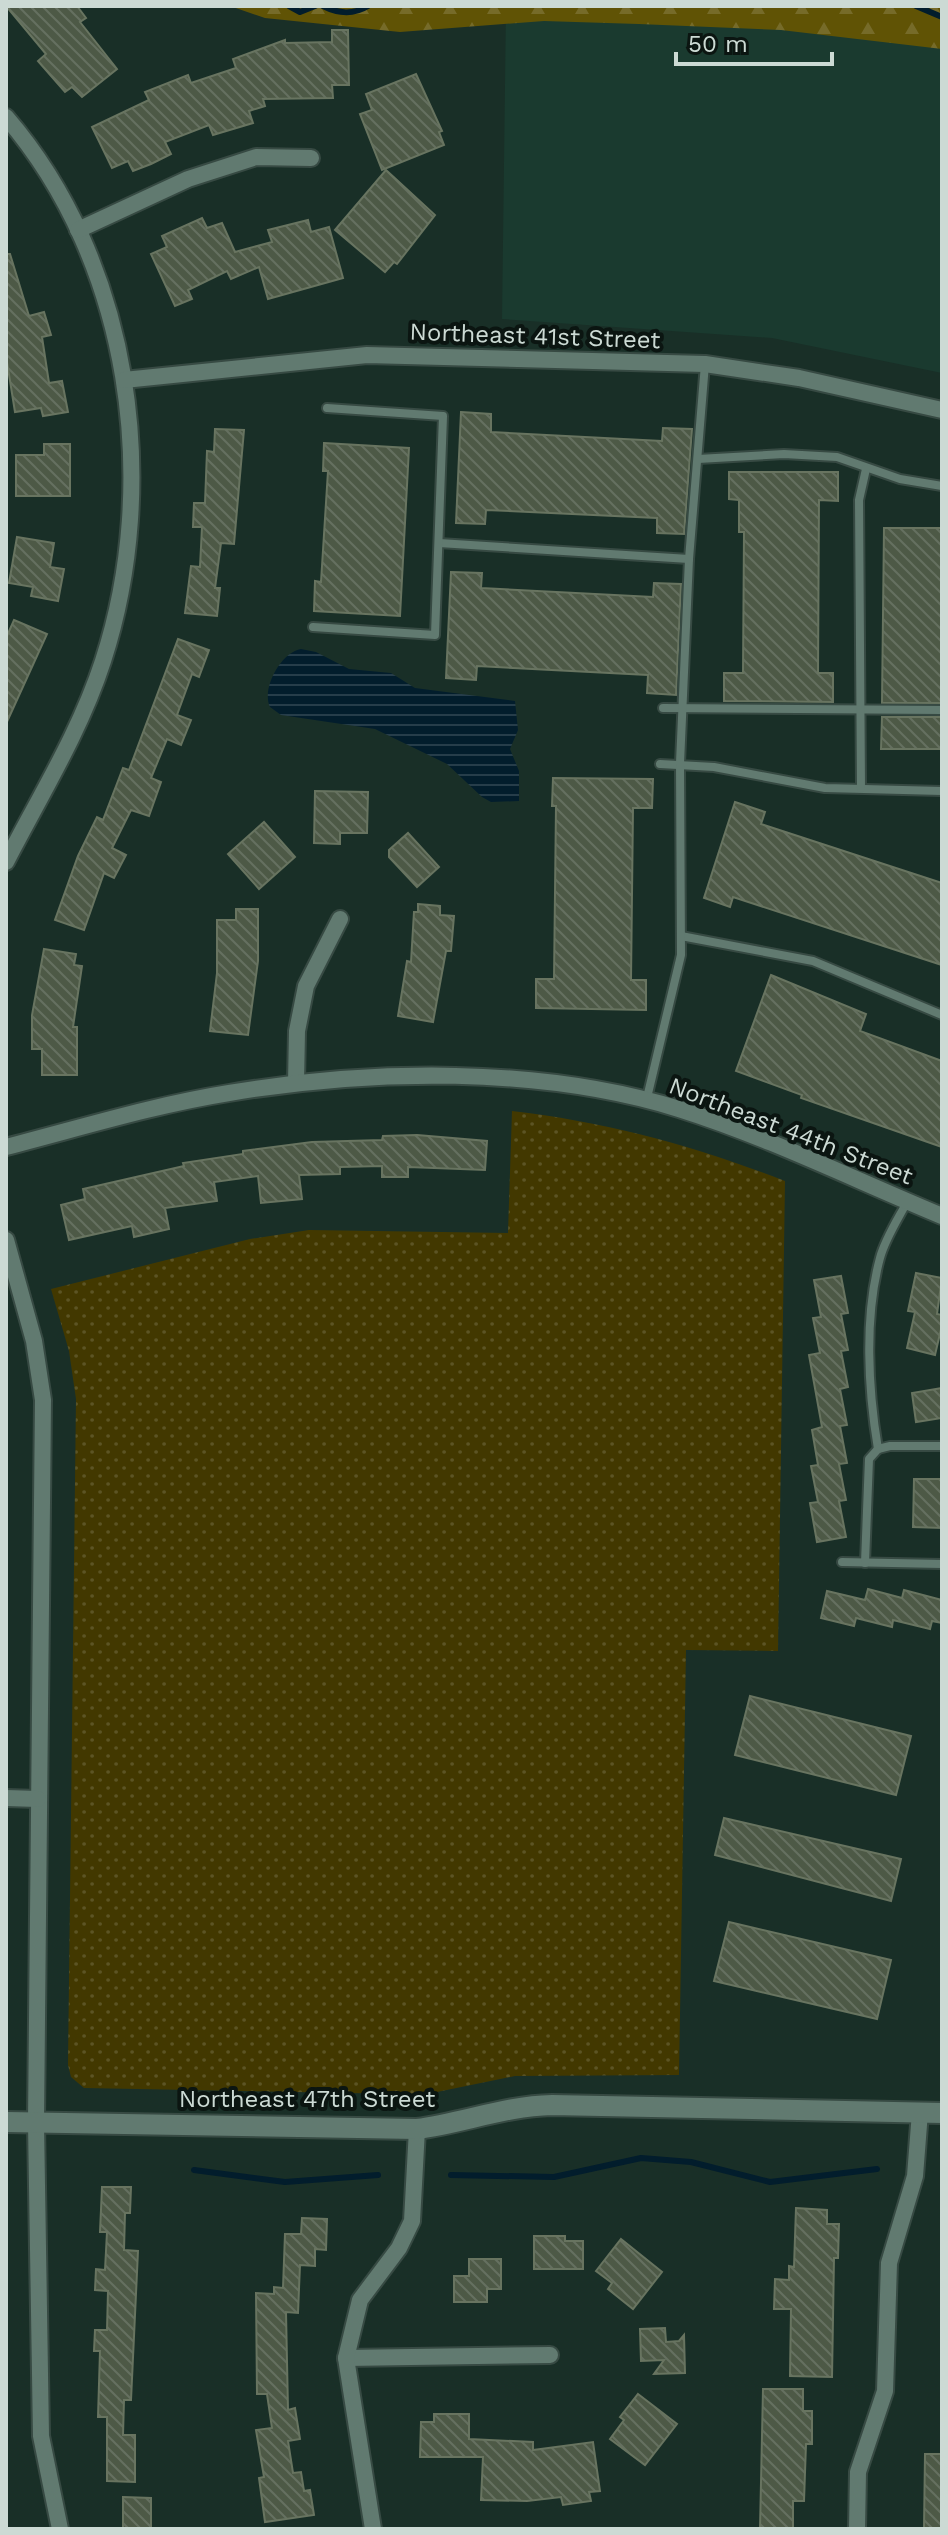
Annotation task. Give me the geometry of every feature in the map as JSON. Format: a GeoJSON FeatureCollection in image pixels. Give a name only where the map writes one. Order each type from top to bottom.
{"type":"FeatureCollection","features":[{"type":"Feature","properties":{"kind":"street"},"geometry":{"type":"LineString","coordinates":[[6,117],[34,154],[78,230],[104,294],[124,380],[131,459],[129,527],[112,631],[78,726],[6,862]]}},
{"type":"Feature","properties":{"kind":"street"},"geometry":{"type":"LineString","coordinates":[[78,230],[188,179],[256,157],[311,158]]}},
{"type":"Feature","properties":{"kind":"street","name":"Northeast 41st Street"},"geometry":{"type":"LineString","coordinates":[[124,380],[367,355],[705,364],[799,378],[942,410]]}},
{"type":"Feature","properties":{"kind":"street"},"geometry":{"type":"LineString","coordinates":[[296,1083],[297,1031],[306,986],[340,919]]}},
{"type":"Feature","properties":{"kind":"street","name":"Northeast 44th Street"},"geometry":{"type":"LineString","coordinates":[[6,1147],[226,1093],[296,1083],[343,1078],[533,1078],[678,1109],[942,1216]]}},
{"type":"Feature","properties":{"kind":"street"},"geometry":{"type":"LineString","coordinates":[[6,1240],[34,1341],[43,1400],[36,2123],[41,2436],[60,2529]]}},
{"type":"Feature","properties":{"kind":"street"},"geometry":{"type":"LineString","coordinates":[[6,1798],[38,1799]]}},
{"type":"Feature","properties":{"kind":"street","name":"Northeast 47th Street"},"geometry":{"type":"LineString","coordinates":[[6,2122],[417,2129],[452,2124],[529,2105],[942,2113]]}},
{"type":"Feature","properties":{"kind":"street"},"geometry":{"type":"LineString","coordinates":[[857,2529],[858,2472],[885,2391],[889,2263],[915,2176],[920,2112]]}},
{"type":"Feature","properties":{"kind":"street"},"geometry":{"type":"LineString","coordinates":[[373,2529],[346,2358],[360,2300],[399,2248],[412,2221],[417,2129]]}},
{"type":"Feature","properties":{"kind":"street"},"geometry":{"type":"LineString","coordinates":[[346,2358],[550,2355]]}},
{"type":"Feature","properties":{"kind":"lane"},"geometry":{"type":"LineString","coordinates":[[646,1102],[681,955],[682,709],[689,559],[705,364]]}},
{"type":"Feature","properties":{"kind":"lane"},"geometry":{"type":"LineString","coordinates":[[313,627],[435,635],[443,416],[327,408]]}},
{"type":"Feature","properties":{"kind":"lane"},"geometry":{"type":"LineString","coordinates":[[698,459],[784,454],[837,457],[866,469],[942,486]]}},
{"type":"Feature","properties":{"kind":"lane"},"geometry":{"type":"LineString","coordinates":[[861,788],[859,500],[866,469]]}},
{"type":"Feature","properties":{"kind":"lane"},"geometry":{"type":"LineString","coordinates":[[439,543],[689,559]]}},
{"type":"Feature","properties":{"kind":"lane"},"geometry":{"type":"LineString","coordinates":[[663,708],[942,710]]}},
{"type":"Feature","properties":{"kind":"lane"},"geometry":{"type":"LineString","coordinates":[[660,764],[680,763],[825,788],[942,791]]}},
{"type":"Feature","properties":{"kind":"lane"},"geometry":{"type":"LineString","coordinates":[[681,936],[813,961],[942,1015]]}},
{"type":"Feature","properties":{"kind":"lane"},"geometry":{"type":"LineString","coordinates":[[878,1449],[873,1415],[872,1301],[881,1255],[907,1201]]}},
{"type":"Feature","properties":{"kind":"lane"},"geometry":{"type":"LineString","coordinates":[[865,1563],[869,1459],[878,1449],[890,1446],[942,1446]]}},
{"type":"Feature","properties":{"kind":"lane"},"geometry":{"type":"LineString","coordinates":[[842,1562],[942,1564]]}},
{"type":"Feature","properties":{"kind":"shaded area"},"geometry":{"type":"Polygon","coordinates":[[[506,6],[942,6],[942,373],[772,338],[502,319],[506,6]]]}},
{"type":"Feature","properties":{"kind":"shaded area"},"geometry":{"type":"Polygon","coordinates":[[[512,1111],[650,1137],[785,1181],[778,1651],[686,1650],[679,2075],[515,2076],[437,2092],[406,2094],[84,2088],[71,2077],[68,2065],[76,1399],[69,1351],[51,1289],[250,1239],[309,1230],[508,1233],[512,1111]]]}},
{"type":"Feature","properties":{"kind":"green space"},"geometry":{"type":"Polygon","coordinates":[[[230,6],[942,6],[942,49],[781,30],[544,21],[400,32],[265,18],[230,6]]]}},
{"type":"Feature","properties":{"kind":"water"},"geometry":{"type":"Polygon","coordinates":[[[301,649],[316,652],[349,669],[391,673],[415,688],[515,701],[518,730],[510,749],[519,771],[519,801],[491,802],[447,764],[375,729],[281,715],[270,707],[268,691],[280,664],[301,649]]]}},
{"type":"Feature","properties":{"kind":"building"},"geometry":{"type":"Polygon","coordinates":[[[6,6],[77,6],[86,18],[80,22],[117,69],[82,97],[72,87],[65,92],[38,61],[46,54],[6,6]]]}},
{"type":"Feature","properties":{"kind":"building"},"geometry":{"type":"Polygon","coordinates":[[[332,30],[348,30],[349,85],[332,85],[333,98],[263,99],[265,106],[249,111],[253,123],[213,135],[209,125],[165,142],[171,154],[151,164],[133,171],[128,161],[112,168],[92,127],[149,100],[145,92],[188,75],[191,83],[236,68],[233,59],[285,40],[285,43],[332,42],[332,30]]]}},
{"type":"Feature","properties":{"kind":"building"},"geometry":{"type":"Polygon","coordinates":[[[416,74],[442,131],[439,132],[444,145],[382,170],[360,114],[372,110],[366,94],[416,74]]]}},
{"type":"Feature","properties":{"kind":"building"},"geometry":{"type":"Polygon","coordinates":[[[386,170],[435,215],[397,264],[394,262],[385,272],[335,230],[386,170]]]}},
{"type":"Feature","properties":{"kind":"building"},"geometry":{"type":"Polygon","coordinates":[[[202,218],[207,228],[222,223],[235,252],[272,242],[268,230],[308,220],[311,232],[329,227],[343,278],[268,299],[259,267],[231,279],[227,271],[188,290],[192,299],[175,306],[151,254],[167,247],[162,236],[202,218]]]}},
{"type":"Feature","properties":{"kind":"building"},"geometry":{"type":"Polygon","coordinates":[[[6,254],[10,254],[29,316],[44,312],[51,335],[42,337],[49,383],[62,381],[68,412],[43,416],[41,408],[15,412],[6,356],[6,254]]]}},
{"type":"Feature","properties":{"kind":"building"},"geometry":{"type":"Polygon","coordinates":[[[461,412],[491,414],[491,432],[662,441],[663,428],[692,429],[684,534],[657,533],[657,518],[486,510],[485,524],[456,523],[461,412]]]}},
{"type":"Feature","properties":{"kind":"building"},"geometry":{"type":"Polygon","coordinates":[[[215,429],[244,430],[234,544],[221,543],[215,588],[220,588],[217,616],[185,613],[191,566],[200,567],[202,527],[193,527],[194,503],[205,503],[207,451],[214,452],[215,429]]]}},
{"type":"Feature","properties":{"kind":"building"},"geometry":{"type":"Polygon","coordinates":[[[324,443],[409,448],[400,616],[314,611],[315,581],[321,582],[328,471],[323,471],[324,443]]]}},
{"type":"Feature","properties":{"kind":"building"},"geometry":{"type":"Polygon","coordinates":[[[44,444],[70,444],[70,496],[16,496],[16,455],[44,455],[44,444]]]}},
{"type":"Feature","properties":{"kind":"building"},"geometry":{"type":"Polygon","coordinates":[[[729,472],[838,472],[838,501],[819,500],[818,673],[833,673],[833,702],[724,701],[724,673],[743,673],[744,532],[739,532],[739,500],[729,499],[729,472]]]}},
{"type":"Feature","properties":{"kind":"building"},"geometry":{"type":"Polygon","coordinates":[[[884,528],[942,528],[942,703],[882,703],[884,528]]]}},
{"type":"Feature","properties":{"kind":"building"},"geometry":{"type":"Polygon","coordinates":[[[17,537],[54,543],[50,567],[64,569],[58,601],[31,596],[33,587],[9,583],[17,537]]]}},
{"type":"Feature","properties":{"kind":"building"},"geometry":{"type":"Polygon","coordinates":[[[451,572],[482,573],[481,588],[653,597],[654,583],[681,584],[676,695],[647,693],[648,675],[477,666],[476,680],[446,678],[451,572]]]}},
{"type":"Feature","properties":{"kind":"building"},"geometry":{"type":"Polygon","coordinates":[[[14,620],[47,634],[6,724],[6,638],[14,620]]]}},
{"type":"Feature","properties":{"kind":"building"},"geometry":{"type":"Polygon","coordinates":[[[178,639],[209,650],[199,677],[192,674],[177,715],[191,720],[181,745],[167,739],[151,778],[161,782],[149,816],[131,810],[112,848],[126,855],[114,878],[104,873],[84,930],[55,920],[78,856],[97,817],[103,820],[123,768],[129,770],[178,639]]]}},
{"type":"Feature","properties":{"kind":"building"},"geometry":{"type":"Polygon","coordinates":[[[882,717],[942,717],[942,749],[881,749],[882,717]]]}},
{"type":"Feature","properties":{"kind":"building"},"geometry":{"type":"Polygon","coordinates":[[[553,778],[653,779],[652,808],[633,808],[631,980],[646,980],[646,1010],[536,1008],[536,979],[554,979],[556,806],[552,806],[553,778]]]}},
{"type":"Feature","properties":{"kind":"building"},"geometry":{"type":"Polygon","coordinates":[[[315,791],[368,792],[367,833],[340,833],[340,844],[314,843],[315,791]]]}},
{"type":"Feature","properties":{"kind":"building"},"geometry":{"type":"Polygon","coordinates":[[[735,802],[765,812],[761,824],[942,883],[942,965],[733,897],[730,907],[704,898],[735,802]]]}},
{"type":"Feature","properties":{"kind":"building"},"geometry":{"type":"Polygon","coordinates":[[[264,822],[295,857],[259,889],[228,854],[264,822]]]}},
{"type":"Feature","properties":{"kind":"building"},"geometry":{"type":"Polygon","coordinates":[[[408,833],[439,867],[417,887],[389,857],[389,850],[408,833]]]}},
{"type":"Feature","properties":{"kind":"building"},"geometry":{"type":"Polygon","coordinates":[[[418,904],[440,906],[440,915],[454,916],[451,951],[446,951],[433,1022],[398,1016],[407,961],[411,962],[414,912],[418,912],[418,904]]]}},
{"type":"Feature","properties":{"kind":"building"},"geometry":{"type":"Polygon","coordinates":[[[236,909],[258,909],[258,961],[248,1035],[210,1031],[217,973],[217,920],[236,920],[236,909]]]}},
{"type":"Feature","properties":{"kind":"building"},"geometry":{"type":"Polygon","coordinates":[[[44,949],[76,954],[74,965],[82,966],[73,1027],[77,1027],[77,1075],[42,1075],[42,1049],[32,1049],[32,1015],[44,949]]]}},
{"type":"Feature","properties":{"kind":"building"},"geometry":{"type":"Polygon","coordinates":[[[771,975],[866,1014],[860,1031],[942,1061],[942,1147],[801,1098],[802,1095],[736,1071],[771,975]]]}},
{"type":"Feature","properties":{"kind":"building"},"geometry":{"type":"Polygon","coordinates":[[[417,1135],[487,1141],[485,1170],[408,1167],[408,1177],[382,1177],[382,1166],[340,1167],[340,1174],[299,1175],[302,1199],[261,1203],[258,1176],[214,1182],[217,1201],[165,1208],[169,1229],[134,1237],[132,1226],[69,1240],[61,1205],[85,1199],[83,1189],[184,1166],[183,1163],[243,1154],[243,1151],[312,1142],[382,1140],[383,1136],[417,1135]]]}},
{"type":"Feature","properties":{"kind":"building"},"geometry":{"type":"Polygon","coordinates":[[[916,1273],[942,1278],[937,1314],[942,1315],[942,1325],[935,1355],[907,1348],[915,1312],[908,1311],[916,1273]]]}},
{"type":"Feature","properties":{"kind":"building"},"geometry":{"type":"Polygon","coordinates":[[[841,1276],[848,1313],[841,1314],[848,1350],[841,1351],[848,1387],[840,1389],[847,1425],[840,1426],[847,1463],[839,1464],[846,1500],[839,1501],[846,1537],[817,1542],[810,1503],[818,1502],[811,1466],[818,1465],[812,1430],[822,1427],[809,1355],[820,1353],[813,1318],[821,1317],[814,1280],[841,1276]]]}},
{"type":"Feature","properties":{"kind":"building"},"geometry":{"type":"Polygon","coordinates":[[[942,1388],[942,1418],[916,1422],[912,1393],[942,1388]]]}},
{"type":"Feature","properties":{"kind":"building"},"geometry":{"type":"Polygon","coordinates":[[[914,1479],[942,1479],[942,1528],[913,1527],[914,1479]]]}},
{"type":"Feature","properties":{"kind":"building"},"geometry":{"type":"Polygon","coordinates":[[[868,1589],[902,1598],[904,1590],[942,1600],[942,1623],[932,1621],[930,1629],[893,1620],[892,1627],[856,1618],[854,1626],[821,1618],[827,1591],[865,1600],[868,1589]]]}},
{"type":"Feature","properties":{"kind":"building"},"geometry":{"type":"Polygon","coordinates":[[[750,1696],[911,1736],[896,1795],[735,1755],[750,1696]]]}},
{"type":"Feature","properties":{"kind":"building"},"geometry":{"type":"Polygon","coordinates":[[[724,1818],[901,1859],[891,1901],[715,1855],[724,1818]]]}},
{"type":"Feature","properties":{"kind":"building"},"geometry":{"type":"Polygon","coordinates":[[[729,1922],[891,1960],[877,2019],[714,1981],[729,1922]]]}},
{"type":"Feature","properties":{"kind":"building"},"geometry":{"type":"Polygon","coordinates":[[[102,2187],[131,2187],[130,2213],[125,2213],[124,2250],[138,2251],[131,2400],[124,2400],[123,2435],[135,2435],[135,2482],[107,2481],[107,2417],[98,2417],[100,2351],[94,2351],[95,2330],[107,2330],[108,2291],[95,2290],[96,2269],[105,2270],[107,2232],[100,2232],[102,2187]]]}},
{"type":"Feature","properties":{"kind":"building"},"geometry":{"type":"Polygon","coordinates":[[[796,2208],[827,2210],[827,2224],[839,2224],[838,2258],[834,2258],[832,2377],[790,2376],[791,2309],[774,2309],[775,2279],[789,2280],[789,2266],[794,2267],[796,2208]]]}},
{"type":"Feature","properties":{"kind":"building"},"geometry":{"type":"Polygon","coordinates":[[[302,2218],[327,2219],[326,2250],[315,2249],[315,2266],[300,2265],[298,2313],[286,2312],[288,2410],[295,2408],[300,2439],[288,2441],[293,2473],[301,2472],[304,2491],[310,2490],[314,2515],[265,2522],[259,2478],[264,2477],[256,2430],[272,2428],[267,2394],[257,2394],[256,2293],[274,2294],[274,2287],[283,2288],[285,2234],[301,2234],[302,2218]]]}},
{"type":"Feature","properties":{"kind":"building"},"geometry":{"type":"Polygon","coordinates":[[[534,2236],[565,2236],[565,2241],[583,2241],[583,2269],[534,2269],[534,2236]]]}},
{"type":"Feature","properties":{"kind":"building"},"geometry":{"type":"Polygon","coordinates":[[[621,2239],[662,2272],[633,2309],[608,2289],[612,2283],[596,2271],[621,2239]]]}},
{"type":"Feature","properties":{"kind":"building"},"geometry":{"type":"Polygon","coordinates":[[[469,2259],[501,2259],[501,2289],[487,2289],[487,2302],[454,2302],[454,2276],[469,2276],[469,2259]]]}},
{"type":"Feature","properties":{"kind":"building"},"geometry":{"type":"Polygon","coordinates":[[[665,2328],[666,2342],[679,2341],[684,2335],[685,2373],[654,2374],[664,2360],[641,2361],[640,2329],[665,2328]]]}},
{"type":"Feature","properties":{"kind":"building"},"geometry":{"type":"Polygon","coordinates":[[[763,2389],[803,2389],[803,2411],[812,2411],[812,2444],[806,2444],[804,2501],[793,2501],[793,2529],[760,2529],[763,2389]]]}},
{"type":"Feature","properties":{"kind":"building"},"geometry":{"type":"Polygon","coordinates":[[[638,2394],[677,2424],[645,2465],[610,2439],[624,2420],[620,2417],[638,2394]]]}},
{"type":"Feature","properties":{"kind":"building"},"geometry":{"type":"Polygon","coordinates":[[[434,2414],[469,2414],[469,2439],[533,2442],[533,2450],[593,2442],[600,2491],[589,2492],[591,2501],[563,2505],[561,2497],[527,2501],[481,2500],[483,2457],[420,2457],[421,2422],[434,2422],[434,2414]]]}},
{"type":"Feature","properties":{"kind":"building"},"geometry":{"type":"Polygon","coordinates":[[[925,2454],[942,2454],[942,2529],[924,2529],[925,2454]]]}},
{"type":"Feature","properties":{"kind":"building"},"geometry":{"type":"Polygon","coordinates":[[[123,2497],[151,2498],[151,2529],[123,2529],[123,2497]]]}},
{"type":"Feature","properties":{"kind":"waterway"},"geometry":{"type":"LineString","coordinates":[[289,6],[300,12],[315,6]]}},
{"type":"Feature","properties":{"kind":"waterway"},"geometry":{"type":"LineString","coordinates":[[323,6],[346,12],[368,6]]}},
{"type":"Feature","properties":{"kind":"waterway"},"geometry":{"type":"LineString","coordinates":[[916,6],[942,17]]}},
{"type":"Feature","properties":{"kind":"waterway"},"geometry":{"type":"LineString","coordinates":[[451,2175],[554,2177],[641,2158],[691,2162],[770,2182],[877,2169]]}},
{"type":"Feature","properties":{"kind":"waterway"},"geometry":{"type":"LineString","coordinates":[[194,2170],[285,2182],[378,2175]]}}]}
